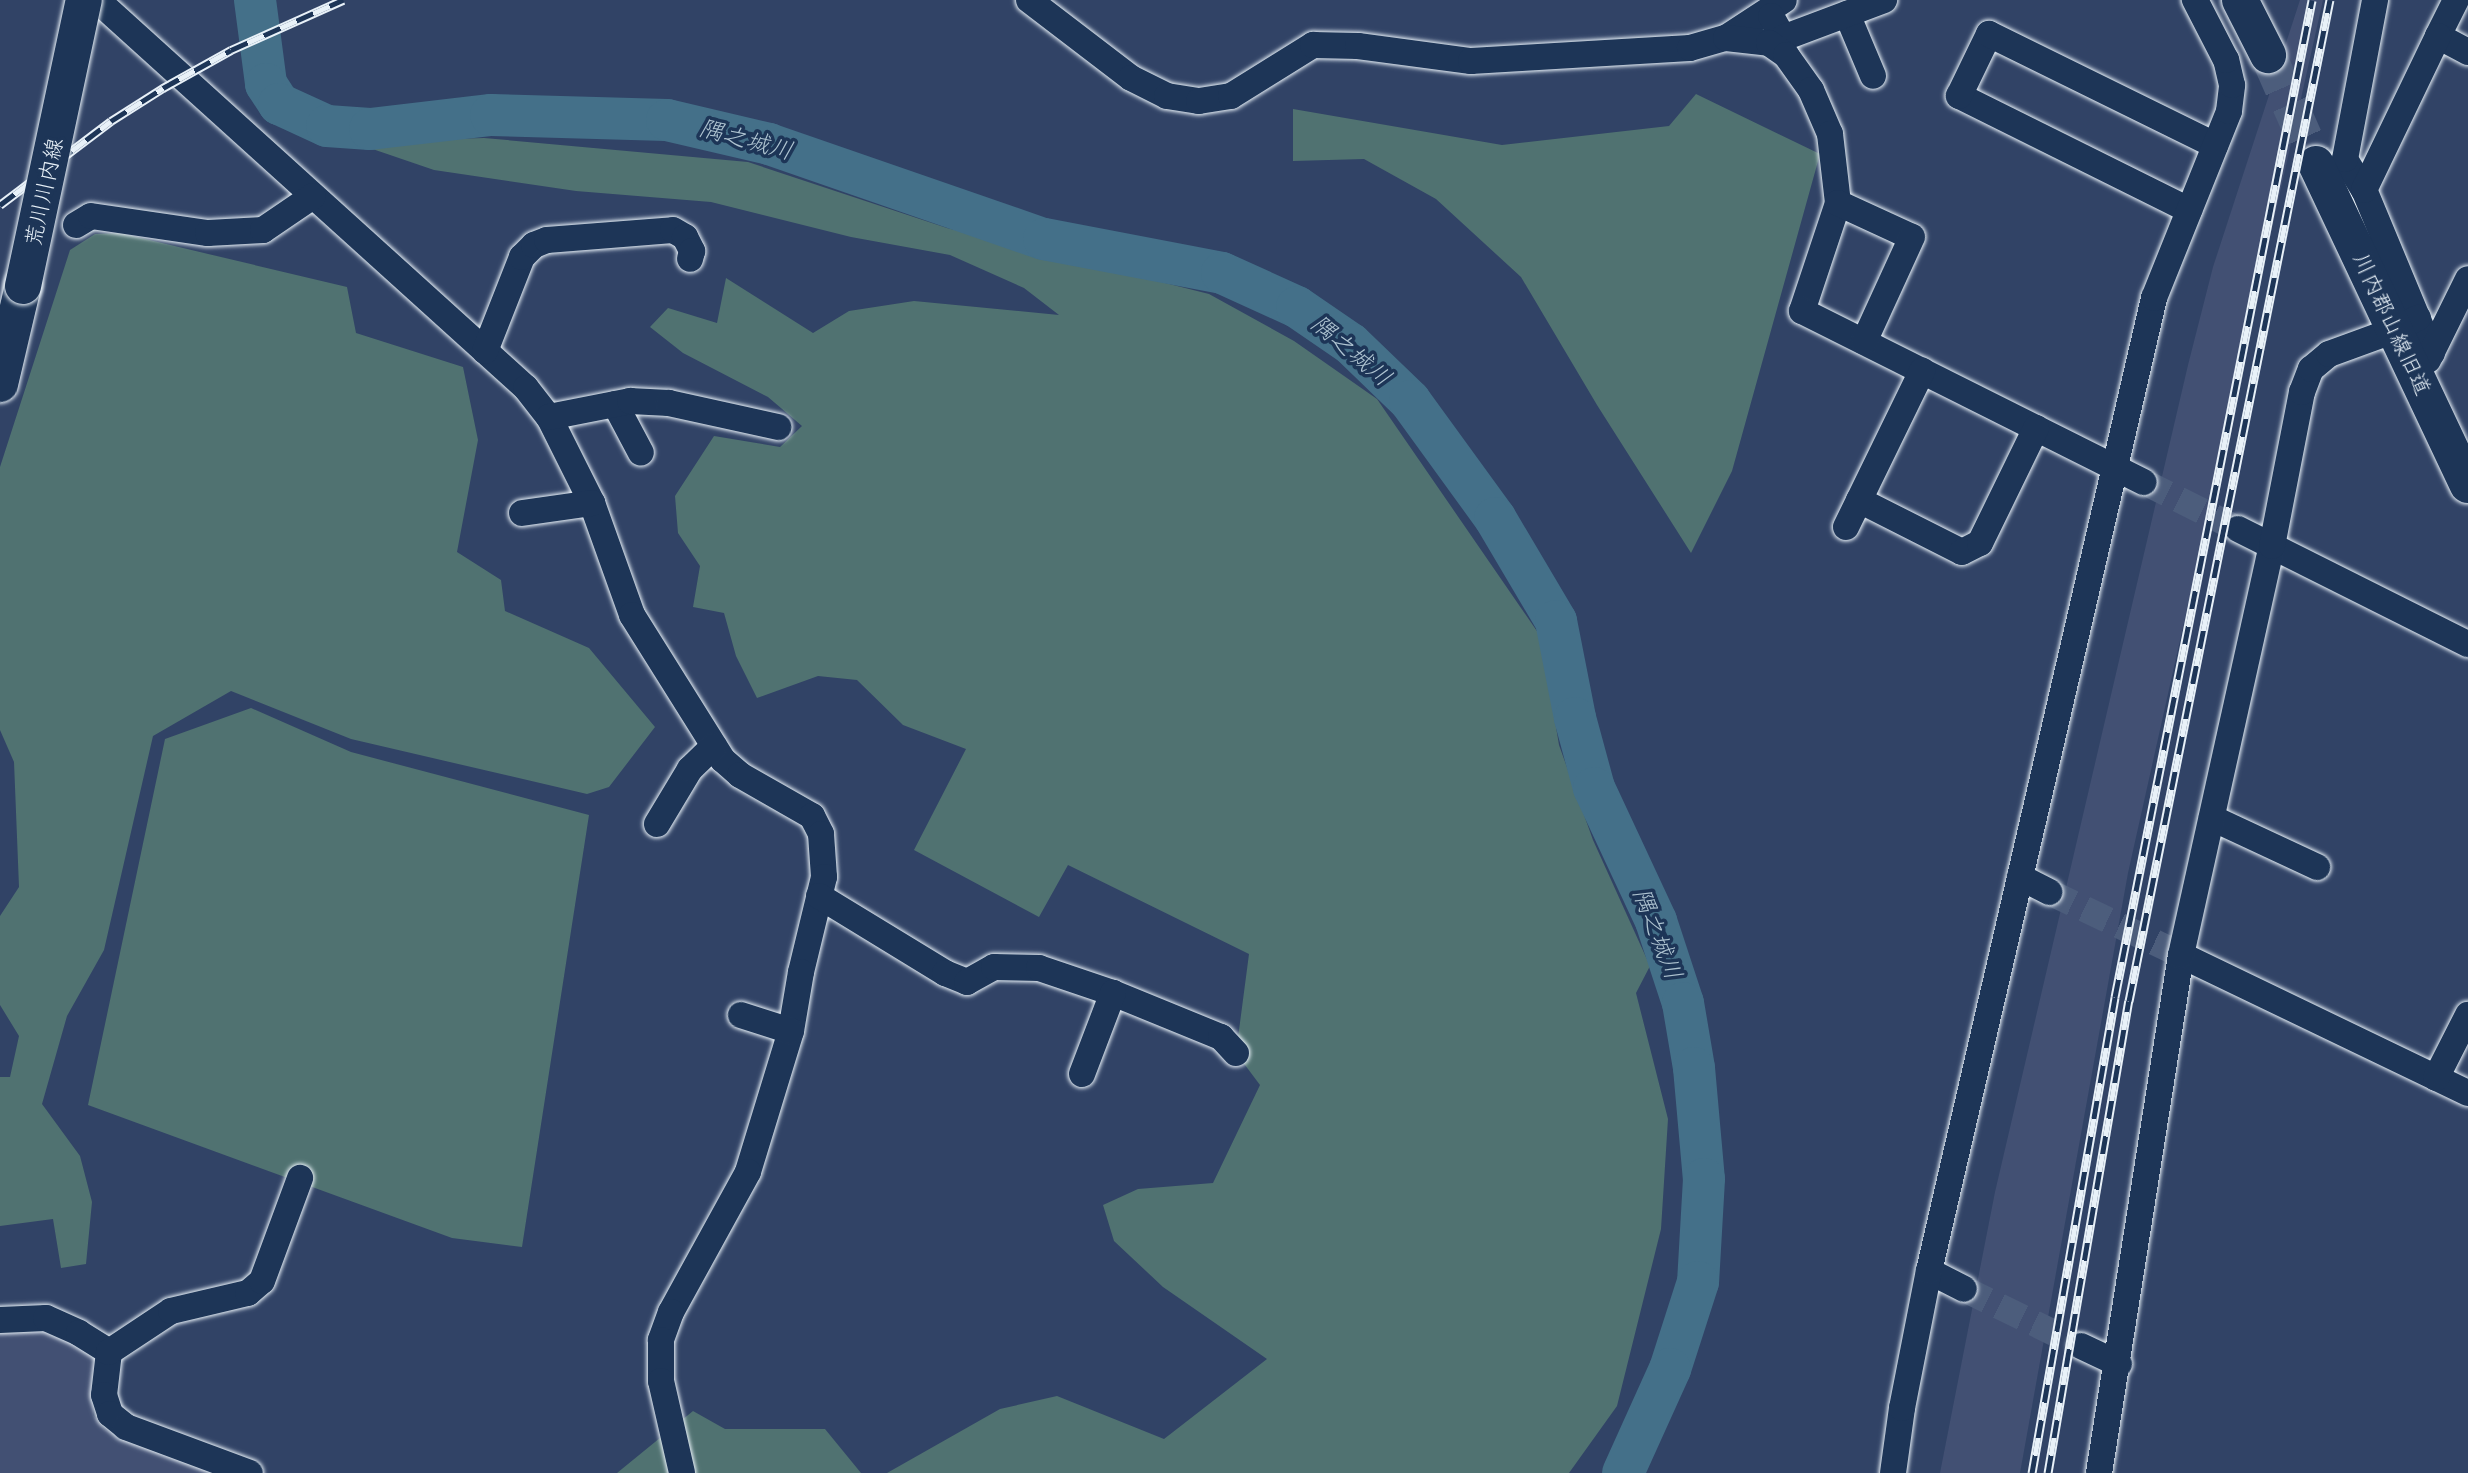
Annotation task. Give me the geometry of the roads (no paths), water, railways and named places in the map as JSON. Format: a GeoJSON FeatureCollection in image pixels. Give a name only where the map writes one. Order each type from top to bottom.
{"type":"FeatureCollection","features":[{"type":"Feature","properties":{"kind":"street","name":"荒川川内線"},"geometry":{"type":"LineString","coordinates":[[0,384],[84,0]]}},
{"type":"Feature","properties":{"kind":"street"},"geometry":{"type":"LineString","coordinates":[[97,0],[526,388],[549,417],[592,503],[632,615],[714,746],[740,775],[812,816],[821,834],[824,877],[791,1031],[748,1172],[671,1312],[661,1340],[661,1381],[682,1473]]}},
{"type":"Feature","properties":{"kind":"street"},"geometry":{"type":"LineString","coordinates":[[1029,0],[1131,78],[1167,96],[1199,101],[1231,96],[1313,45],[1358,46],[1471,61],[1690,48],[1726,38],[1776,5]]}},
{"type":"Feature","properties":{"kind":"street"},"geometry":{"type":"LineString","coordinates":[[1726,38],[1776,41],[1884,0]]}},
{"type":"Feature","properties":{"kind":"street"},"geometry":{"type":"LineString","coordinates":[[1893,1473],[1902,1408],[1929,1271],[2154,298],[2229,111],[2232,85],[2226,60],[2195,0]]}},
{"type":"Feature","properties":{"kind":"street"},"geometry":{"type":"LineString","coordinates":[[2240,0],[2268,55]]}},
{"type":"Feature","properties":{"kind":"street"},"geometry":{"type":"LineString","coordinates":[[2099,1473],[2119,1364],[2181,955],[2272,546],[2302,392],[2311,369],[2329,354],[2406,324],[2364,190],[2345,159],[2375,0]]}},
{"type":"Feature","properties":{"kind":"street"},"geometry":{"type":"LineString","coordinates":[[2364,190],[2456,0]]}},
{"type":"Feature","properties":{"kind":"street"},"geometry":{"type":"LineString","coordinates":[[1776,5],[1776,41],[1811,90],[1830,134],[1838,203],[1802,311],[2144,482]]}},
{"type":"Feature","properties":{"kind":"street"},"geometry":{"type":"LineString","coordinates":[[1847,14],[1873,76]]}},
{"type":"Feature","properties":{"kind":"street"},"geometry":{"type":"LineString","coordinates":[[2189,210],[1959,96],[1989,34],[2215,145]]}},
{"type":"Feature","properties":{"kind":"street"},"geometry":{"type":"LineString","coordinates":[[2438,36],[2468,52]]}},
{"type":"Feature","properties":{"kind":"street","name":"川内郡山線旧道"},"geometry":{"type":"LineString","coordinates":[[2316,164],[2406,324],[2468,485]]}},
{"type":"Feature","properties":{"kind":"street"},"geometry":{"type":"LineString","coordinates":[[76,225],[91,216],[114,216],[208,233],[263,230],[313,196]]}},
{"type":"Feature","properties":{"kind":"street"},"geometry":{"type":"LineString","coordinates":[[1838,203],[1912,237],[1864,342]]}},
{"type":"Feature","properties":{"kind":"street"},"geometry":{"type":"LineString","coordinates":[[485,351],[505,308],[522,257],[534,245],[547,240],[673,230],[685,237],[692,251],[690,259]]}},
{"type":"Feature","properties":{"kind":"street"},"geometry":{"type":"LineString","coordinates":[[2425,367],[2468,279]]}},
{"type":"Feature","properties":{"kind":"street"},"geometry":{"type":"LineString","coordinates":[[1846,527],[1922,371]]}},
{"type":"Feature","properties":{"kind":"street"},"geometry":{"type":"LineString","coordinates":[[549,417],[630,401],[669,403],[778,427]]}},
{"type":"Feature","properties":{"kind":"street"},"geometry":{"type":"LineString","coordinates":[[615,404],[641,453]]}},
{"type":"Feature","properties":{"kind":"street"},"geometry":{"type":"LineString","coordinates":[[1859,500],[1962,552],[1980,543],[2036,428]]}},
{"type":"Feature","properties":{"kind":"street"},"geometry":{"type":"LineString","coordinates":[[522,513],[592,503]]}},
{"type":"Feature","properties":{"kind":"street"},"geometry":{"type":"LineString","coordinates":[[2238,529],[2468,644]]}},
{"type":"Feature","properties":{"kind":"street"},"geometry":{"type":"LineString","coordinates":[[657,824],[690,769],[714,746]]}},
{"type":"Feature","properties":{"kind":"street"},"geometry":{"type":"LineString","coordinates":[[2212,818],[2317,867]]}},
{"type":"Feature","properties":{"kind":"street"},"geometry":{"type":"LineString","coordinates":[[2020,877],[2049,892]]}},
{"type":"Feature","properties":{"kind":"street"},"geometry":{"type":"LineString","coordinates":[[819,896],[945,973],[967,982],[994,967],[1039,968],[1113,993],[1221,1037],[1236,1053]]}},
{"type":"Feature","properties":{"kind":"street"},"geometry":{"type":"LineString","coordinates":[[2181,955],[2468,1093]]}},
{"type":"Feature","properties":{"kind":"street"},"geometry":{"type":"LineString","coordinates":[[1082,1074],[1113,993]]}},
{"type":"Feature","properties":{"kind":"street"},"geometry":{"type":"LineString","coordinates":[[741,1015],[791,1031]]}},
{"type":"Feature","properties":{"kind":"street"},"geometry":{"type":"LineString","coordinates":[[2436,1078],[2468,1015]]}},
{"type":"Feature","properties":{"kind":"street"},"geometry":{"type":"LineString","coordinates":[[250,1473],[126,1427],[110,1414],[104,1395],[109,1352],[171,1311],[248,1293],[262,1281],[300,1178]]}},
{"type":"Feature","properties":{"kind":"street"},"geometry":{"type":"LineString","coordinates":[[1929,1271],[1964,1289]]}},
{"type":"Feature","properties":{"kind":"street"},"geometry":{"type":"LineString","coordinates":[[0,1320],[46,1318],[109,1352]]}},
{"type":"Feature","properties":{"kind":"street"},"geometry":{"type":"LineString","coordinates":[[2081,1346],[2119,1364]]}},
{"type":"Feature","properties":{"kind":"waterway","name":"隅之城川"},"geometry":{"type":"LineString","coordinates":[[255,0],[266,84],[279,104],[327,126],[370,129],[491,115],[667,120],[769,144],[1044,239],[1222,273],[1297,307],[1351,344],[1410,401],[1495,518],[1556,621],[1575,718],[1594,788],[1656,921],[1683,1003],[1694,1068],[1704,1179],[1698,1282],[1670,1369],[1623,1473]]}},
{"type":"Feature","properties":{"kind":"tunnel"},"geometry":{"type":"LineString","coordinates":[[2268,55],[2316,164]]}},
{"type":"Feature","properties":{"kind":"tunnel"},"geometry":{"type":"LineString","coordinates":[[2144,482],[2238,529]]}},
{"type":"Feature","properties":{"kind":"tunnel"},"geometry":{"type":"LineString","coordinates":[[2049,892],[2181,955]]}},
{"type":"Feature","properties":{"kind":"tunnel"},"geometry":{"type":"LineString","coordinates":[[1964,1289],[2081,1346]]}},
{"type":"Feature","properties":{"kind":"railway"},"geometry":{"type":"LineString","coordinates":[[0,205],[111,121],[163,88],[231,50],[343,0]]}},
{"type":"Feature","properties":{"kind":"railway"},"geometry":{"type":"LineString","coordinates":[[2032,1473],[2115,997],[2312,0]]}},
{"type":"Feature","properties":{"kind":"railway"},"geometry":{"type":"LineString","coordinates":[[2048,1473],[2129,1001],[2330,0]]}}]}
